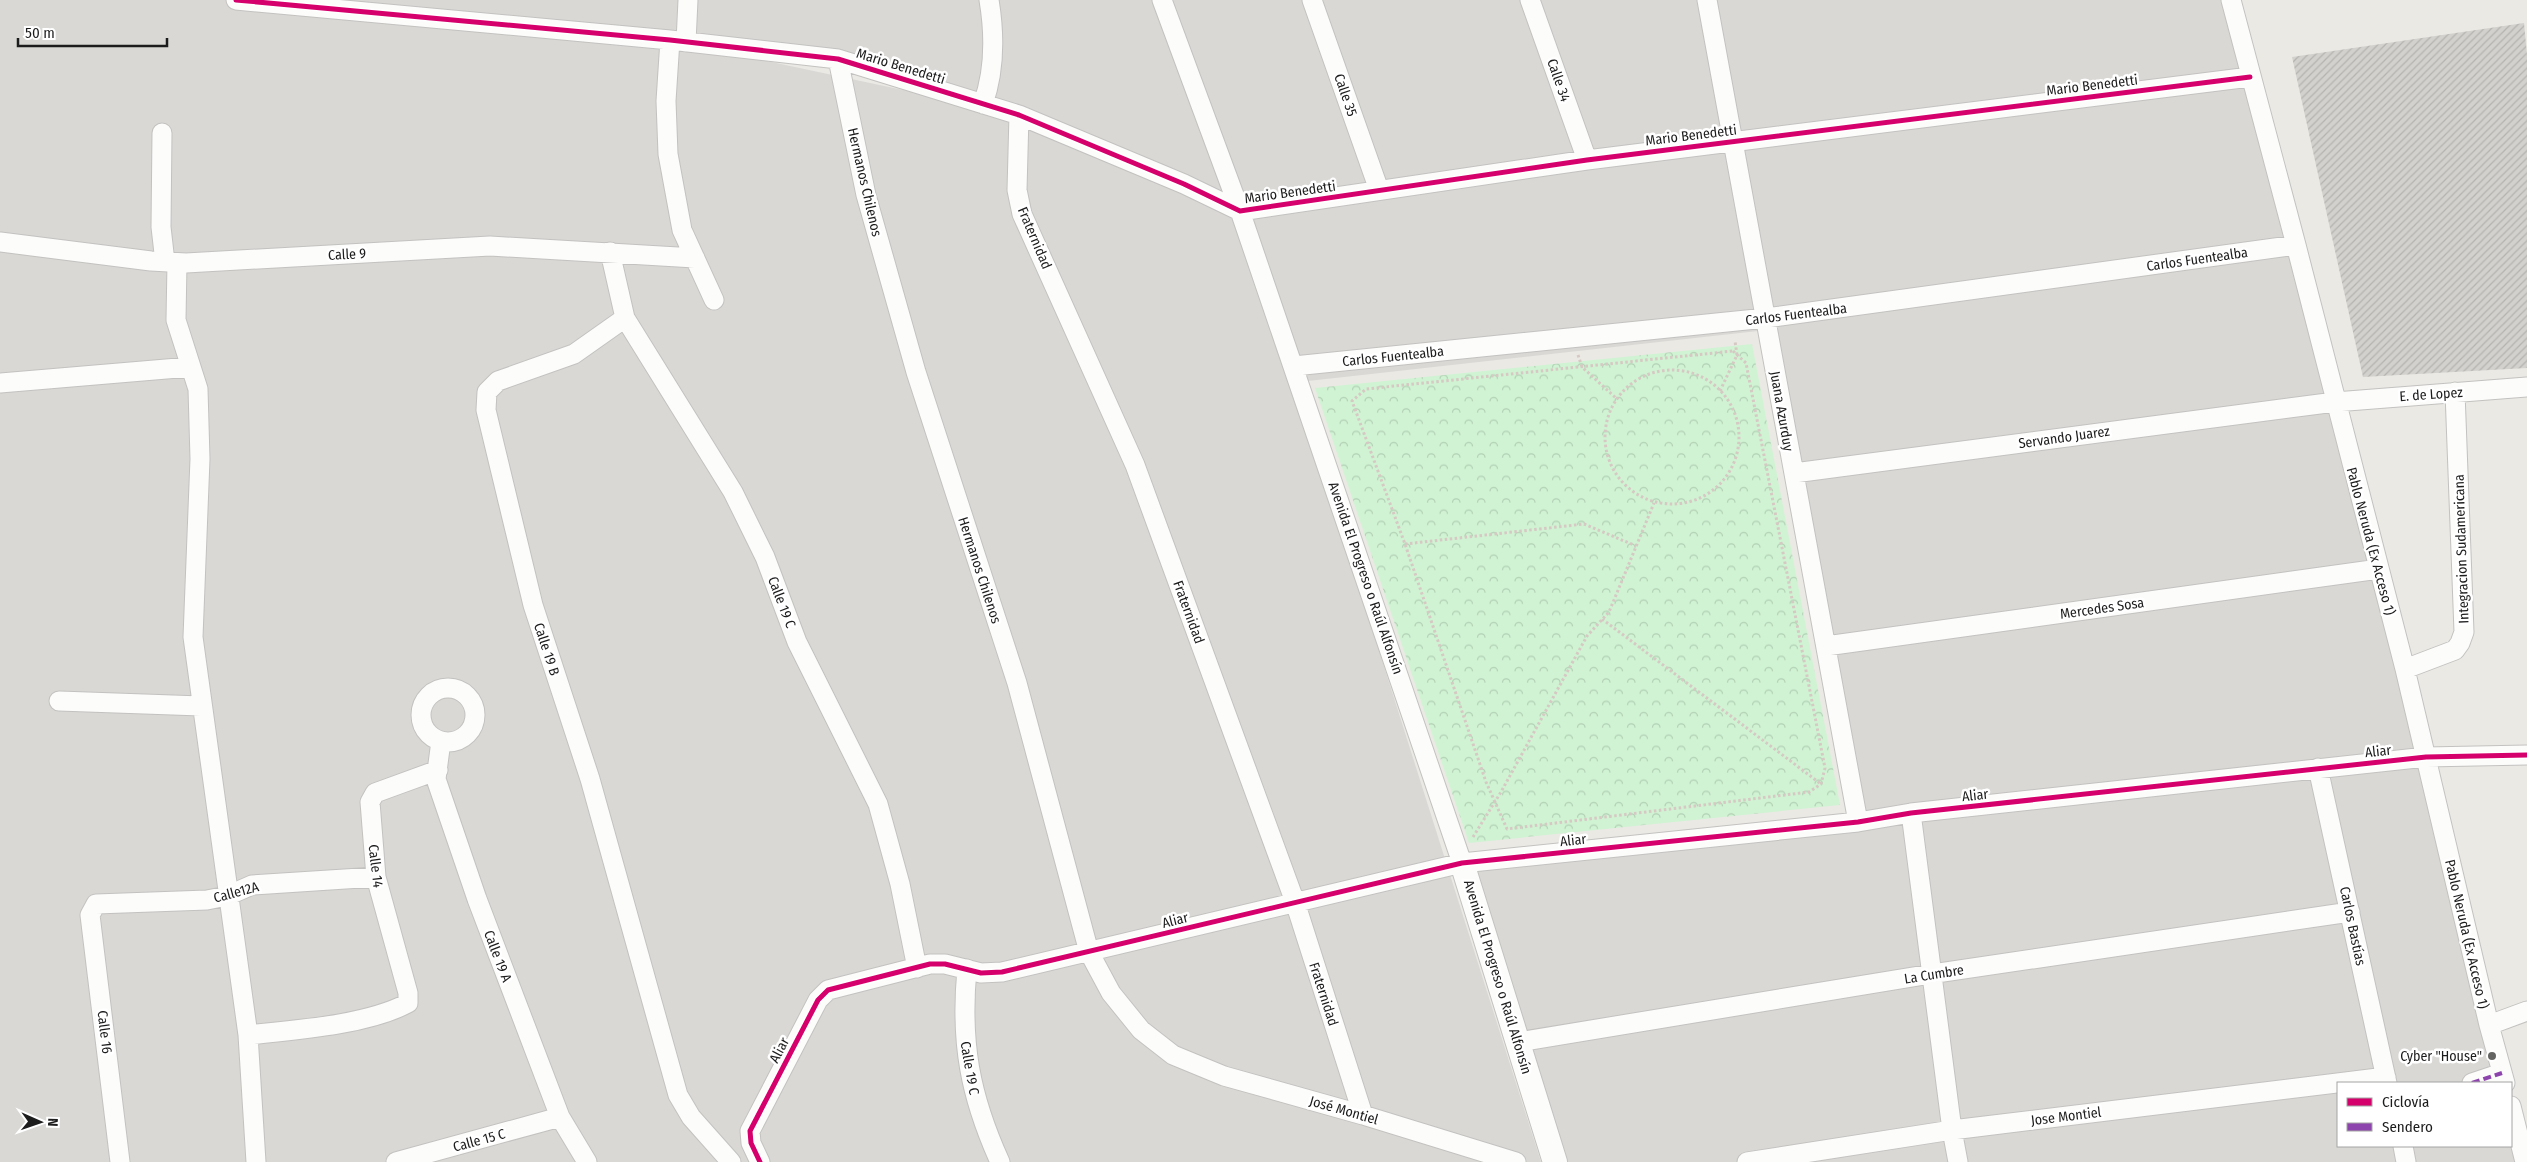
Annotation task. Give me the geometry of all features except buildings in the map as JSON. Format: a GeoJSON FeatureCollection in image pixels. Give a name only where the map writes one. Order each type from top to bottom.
{"type":"FeatureCollection","features":[{"type":"Feature","properties":{"kind":"street","name":"Mario Benedetti"},"geometry":{"type":"LineString","coordinates":[[236,0],[678,41],[838,58],[1019,115],[1184,184],[1240,211],[1586,160],[2250,77]]}},
{"type":"Feature","properties":{"kind":"street"},"geometry":{"type":"LineString","coordinates":[[688,0],[666,100],[668,154],[682,230],[714,300]]}},
{"type":"Feature","properties":{"kind":"street"},"geometry":{"type":"LineString","coordinates":[[983,104],[991,81],[994,61],[989,0]]}},
{"type":"Feature","properties":{"kind":"street","name":"Avenida El Progreso o Raúl Alfonsín"},"geometry":{"type":"LineString","coordinates":[[1162,0],[1240,211],[1461,858],[1555,1162]]}},
{"type":"Feature","properties":{"kind":"street","name":"Calle 35"},"geometry":{"type":"LineString","coordinates":[[1312,0],[1379,190]]}},
{"type":"Feature","properties":{"kind":"street","name":"Calle 34"},"geometry":{"type":"LineString","coordinates":[[1530,0],[1586,160]]}},
{"type":"Feature","properties":{"kind":"street","name":"Juana Azurduy"},"geometry":{"type":"LineString","coordinates":[[1707,0],[1858,822]]}},
{"type":"Feature","properties":{"kind":"street","name":"Pablo Neruda (Ex Acceso 1)"},"geometry":{"type":"LineString","coordinates":[[2231,0],[2405,669],[2489,1024],[2504,1078]]}},
{"type":"Feature","properties":{"kind":"street","name":"Hermanos Chilenos"},"geometry":{"type":"LineString","coordinates":[[838,58],[866,195],[908,344],[1017,683],[1090,952],[1111,993],[1141,1030],[1173,1055]]}},
{"type":"Feature","properties":{"kind":"street","name":"Fraternidad"},"geometry":{"type":"LineString","coordinates":[[1019,115],[1017,190],[1022,214],[1135,465],[1294,902],[1363,1115]]}},
{"type":"Feature","properties":{"kind":"street"},"geometry":{"type":"LineString","coordinates":[[162,133],[161,228],[171,262],[176,320],[198,390],[200,459],[192,637],[248,1035],[256,1162]]}},
{"type":"Feature","properties":{"kind":"street","name":"Calle 9"},"geometry":{"type":"LineString","coordinates":[[0,242],[171,262],[490,246],[695,258]]}},
{"type":"Feature","properties":{"kind":"street","name":"Carlos Fuentealba"},"geometry":{"type":"LineString","coordinates":[[1294,366],[1733,322],[2296,245]]}},
{"type":"Feature","properties":{"kind":"street","name":"Calle 19 C"},"geometry":{"type":"LineString","coordinates":[[610,252],[625,318],[733,492],[765,557],[797,642],[878,804],[900,884],[916,968]]}},
{"type":"Feature","properties":{"kind":"street","name":"Calle 19 B"},"geometry":{"type":"LineString","coordinates":[[625,318],[574,354],[498,380],[487,392],[486,410],[533,605],[590,779],[678,1095],[691,1117],[731,1162]]}},
{"type":"Feature","properties":{"kind":"street"},"geometry":{"type":"LineString","coordinates":[[0,383],[190,367]]}},
{"type":"Feature","properties":{"kind":"street","name":"E. de Lopez"},"geometry":{"type":"LineString","coordinates":[[2335,402],[2527,388]]}},
{"type":"Feature","properties":{"kind":"street","name":"Integracion Sudamericana"},"geometry":{"type":"LineString","coordinates":[[2405,669],[2455,650],[2464,632],[2455,392]]}},
{"type":"Feature","properties":{"kind":"street","name":"Servando Juarez"},"geometry":{"type":"LineString","coordinates":[[1794,473],[2335,402]]}},
{"type":"Feature","properties":{"kind":"street","name":"Mercedes Sosa"},"geometry":{"type":"LineString","coordinates":[[1826,646],[2378,569]]}},
{"type":"Feature","properties":{"kind":"street"},"geometry":{"type":"LineString","coordinates":[[59,701],[201,706]]}},
{"type":"Feature","properties":{"kind":"street","name":"Calle 19 A"},"geometry":{"type":"LineString","coordinates":[[441,741],[436,779],[477,899],[560,1117],[587,1162]]}},
{"type":"Feature","properties":{"kind":"street","name":"Aliar"},"geometry":{"type":"LineString","coordinates":[[760,1162],[751,1143],[750,1131],[818,1000],[828,990],[930,964],[945,964],[980,973],[1002,972],[1294,902],[1461,858],[1858,822],[1911,813],[2426,757],[2527,755]]}},
{"type":"Feature","properties":{"kind":"street","name":"Carlos Bastías"},"geometry":{"type":"LineString","coordinates":[[2318,768],[2387,1080]]}},
{"type":"Feature","properties":{"kind":"street","name":"Calle 14"},"geometry":{"type":"LineString","coordinates":[[248,1035],[317,1028],[395,1010],[408,1003],[408,993],[376,877],[370,802],[375,793],[438,770]]}},
{"type":"Feature","properties":{"kind":"street"},"geometry":{"type":"LineString","coordinates":[[1911,813],[1952,1130],[1958,1162]]}},
{"type":"Feature","properties":{"kind":"street","name":"Calle12A"},"geometry":{"type":"LineString","coordinates":[[96,904],[207,900],[227,896],[252,885],[376,877]]}},
{"type":"Feature","properties":{"kind":"street","name":"Calle 16"},"geometry":{"type":"LineString","coordinates":[[96,904],[90,915],[120,1162]]}},
{"type":"Feature","properties":{"kind":"street","name":"La Cumbre"},"geometry":{"type":"LineString","coordinates":[[1518,1042],[1931,974],[2350,912]]}},
{"type":"Feature","properties":{"kind":"street","name":"Calle 19 C"},"geometry":{"type":"LineString","coordinates":[[968,970],[964,1002],[964,1036],[975,1100],[1000,1162]]}},
{"type":"Feature","properties":{"kind":"street"},"geometry":{"type":"LineString","coordinates":[[2489,1024],[2527,1011]]}},
{"type":"Feature","properties":{"kind":"street","name":"José Montiel"},"geometry":{"type":"LineString","coordinates":[[1173,1055],[1224,1076],[1363,1115],[1516,1162]]}},
{"type":"Feature","properties":{"kind":"street"},"geometry":{"type":"LineString","coordinates":[[2478,1082],[2504,1078]]}},
{"type":"Feature","properties":{"kind":"street","name":"Jose Montiel"},"geometry":{"type":"LineString","coordinates":[[2370,1082],[2387,1080]]}},
{"type":"Feature","properties":{"kind":"street","name":"Jose Montiel"},"geometry":{"type":"LineString","coordinates":[[1747,1162],[1952,1130],[2337,1086]]}},
{"type":"Feature","properties":{"kind":"street"},"geometry":{"type":"LineString","coordinates":[[2512,1110],[2526,1162]]}},
{"type":"Feature","properties":{"kind":"street","name":"Calle 15 C"},"geometry":{"type":"LineString","coordinates":[[396,1162],[560,1117]]}},
{"type":"Feature","properties":{"kind":"street"},"geometry":{"type":"LineString","coordinates":[[2403,1147],[2406,1162]]}},
{"type":"Feature","properties":{"kind":"path"},"geometry":{"type":"LineString","coordinates":[[1720,391],[1737,355],[1733,322]]}},
{"type":"Feature","properties":{"kind":"path"},"geometry":{"type":"LineString","coordinates":[[1572,338],[1582,367],[1617,398]]}},
{"type":"Feature","properties":{"kind":"path"},"geometry":{"type":"LineString","coordinates":[[1732,351],[1737,355],[1746,363],[1824,768],[1821,784],[1809,792],[1507,829],[1486,782],[1405,544],[1352,401],[1366,390],[1732,351]]}},
{"type":"Feature","properties":{"kind":"path"},"geometry":{"type":"LineString","coordinates":[[1674,370],[1696,375],[1716,386],[1730,404],[1738,425],[1738,448],[1731,469],[1718,487],[1698,499],[1676,505],[1654,502],[1635,494],[1619,479],[1609,460],[1605,439],[1608,418],[1617,398],[1632,383],[1652,373],[1674,370]]}},
{"type":"Feature","properties":{"kind":"path"},"geometry":{"type":"LineString","coordinates":[[1461,858],[1495,802],[1587,636],[1609,612],[1654,502]]}},
{"type":"Feature","properties":{"kind":"path"},"geometry":{"type":"LineString","coordinates":[[1405,544],[1584,524],[1636,546]]}},
{"type":"Feature","properties":{"kind":"path"},"geometry":{"type":"LineString","coordinates":[[1602,619],[1821,784]]}},
{"type":"Feature","properties":{"kind":"shaded area"},"geometry":{"type":"Polygon","coordinates":[[[0,0],[2231,0],[2505,1082],[2337,1082],[2337,1147],[2512,1147],[2512,1110],[2525,1162],[1555,1162],[1462,863],[1857,822],[1765,319],[1758,331],[1299,382],[1248,237],[1541,1162],[0,1162],[0,0]],[[677,42],[1011,113],[838,59],[677,42]]]}},
{"type":"Feature","properties":{"kind":"green space"},"geometry":{"type":"Polygon","coordinates":[[[1752,344],[1840,805],[1469,843],[1315,388],[1752,344]]]}},
{"type":"Feature","properties":{"kind":"marked path"},"geometry":{"type":"LineString","coordinates":[[2475,1082],[2502,1073]]}},
{"type":"Feature","properties":{"kind":"cycle path"},"geometry":{"type":"LineString","coordinates":[[236,0],[670,40],[838,59],[1019,115],[1184,184],[1240,211],[1587,160],[2250,77]]}},
{"type":"Feature","properties":{"kind":"cycle path"},"geometry":{"type":"LineString","coordinates":[[760,1162],[751,1143],[750,1131],[818,1000],[828,990],[930,964],[945,964],[981,973],[1002,972],[1462,863],[1858,822],[1911,813],[2426,757],[2527,755]]}},
{"type":"Feature","properties":{"kind":"place","name":"Cyber \"House\""},"geometry":{"type":"Point","coordinates":[2492,1056]}}]}
